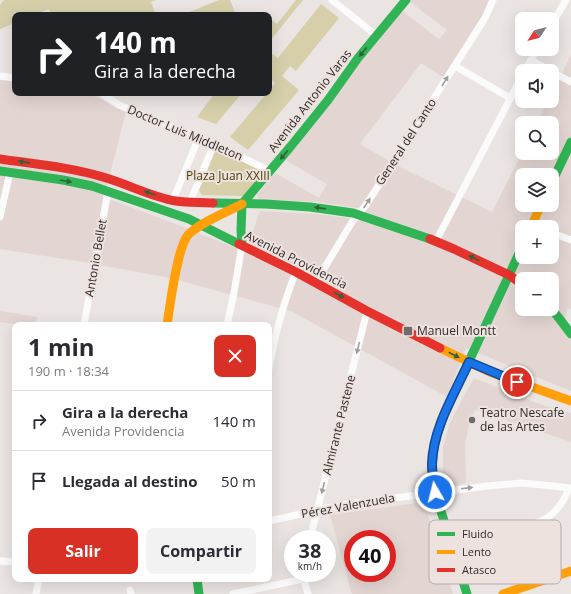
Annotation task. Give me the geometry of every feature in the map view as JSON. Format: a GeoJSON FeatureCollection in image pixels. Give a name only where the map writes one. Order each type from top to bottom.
{"type":"FeatureCollection","features":[{"type":"Feature","properties":{"kind":"main road","name":"Avenida Antonio Varas"},"geometry":{"type":"LineString","coordinates":[[242,204],[291,146],[406,0]]}},
{"type":"Feature","properties":{"kind":"main road"},"geometry":{"type":"LineString","coordinates":[[559,168],[571,142]]}},
{"type":"Feature","properties":{"kind":"main road"},"geometry":{"type":"LineString","coordinates":[[0,159],[58,167],[89,174],[173,200],[310,207],[359,214],[436,241],[515,280]]}},
{"type":"Feature","properties":{"kind":"main road","name":"Avenida Providencia"},"geometry":{"type":"LineString","coordinates":[[0,171],[63,180],[92,186],[173,213],[201,225],[316,282],[367,311],[469,362],[530,387],[571,401]]}},
{"type":"Feature","properties":{"kind":"main road"},"geometry":{"type":"LineString","coordinates":[[168,322],[176,273],[184,240],[189,233],[201,225],[242,204]]}},
{"type":"Feature","properties":{"kind":"main road"},"geometry":{"type":"LineString","coordinates":[[242,204],[242,245]]}},
{"type":"Feature","properties":{"kind":"main road"},"geometry":{"type":"LineString","coordinates":[[443,520],[435,492],[433,479],[432,465],[435,442],[446,411],[515,263]]}},
{"type":"Feature","properties":{"kind":"main road"},"geometry":{"type":"LineString","coordinates":[[558,316],[571,334]]}},
{"type":"Feature","properties":{"kind":"main road"},"geometry":{"type":"LineString","coordinates":[[561,574],[571,571]]}},
{"type":"Feature","properties":{"kind":"main road"},"geometry":{"type":"LineString","coordinates":[[197,582],[199,594]]}},
{"type":"Feature","properties":{"kind":"main road"},"geometry":{"type":"LineString","coordinates":[[464,584],[467,594]]}},
{"type":"Feature","properties":{"kind":"main road"},"geometry":{"type":"LineString","coordinates":[[503,594],[533,584]]}},
{"type":"Feature","properties":{"kind":"street"},"geometry":{"type":"LineString","coordinates":[[332,0],[377,36]]}},
{"type":"Feature","properties":{"kind":"street","name":"General del Canto"},"geometry":{"type":"LineString","coordinates":[[316,282],[352,222],[366,205],[455,66],[485,18],[493,0]]}},
{"type":"Feature","properties":{"kind":"street"},"geometry":{"type":"LineString","coordinates":[[559,12],[566,0]]}},
{"type":"Feature","properties":{"kind":"street"},"geometry":{"type":"LineString","coordinates":[[529,64],[533,56]]}},
{"type":"Feature","properties":{"kind":"street"},"geometry":{"type":"LineString","coordinates":[[531,60],[538,64]]}},
{"type":"Feature","properties":{"kind":"street"},"geometry":{"type":"LineString","coordinates":[[455,66],[510,98]]}},
{"type":"Feature","properties":{"kind":"street"},"geometry":{"type":"LineString","coordinates":[[0,76],[12,78]]}},
{"type":"Feature","properties":{"kind":"street"},"geometry":{"type":"LineString","coordinates":[[559,76],[571,82]]}},
{"type":"Feature","properties":{"kind":"street"},"geometry":{"type":"LineString","coordinates":[[436,241],[515,89]]}},
{"type":"Feature","properties":{"kind":"street","name":"Doctor Luis Middleton"},"geometry":{"type":"LineString","coordinates":[[106,96],[119,105],[214,144],[270,171]]}},
{"type":"Feature","properties":{"kind":"street"},"geometry":{"type":"LineString","coordinates":[[173,200],[199,138]]}},
{"type":"Feature","properties":{"kind":"street"},"geometry":{"type":"LineString","coordinates":[[190,202],[214,144]]}},
{"type":"Feature","properties":{"kind":"street"},"geometry":{"type":"LineString","coordinates":[[0,217],[10,172]]}},
{"type":"Feature","properties":{"kind":"street","name":"Antonio Bellet"},"geometry":{"type":"LineString","coordinates":[[85,322],[108,191]]}},
{"type":"Feature","properties":{"kind":"street"},"geometry":{"type":"LineString","coordinates":[[559,236],[571,240]]}},
{"type":"Feature","properties":{"kind":"street"},"geometry":{"type":"LineString","coordinates":[[227,322],[234,293],[242,245]]}},
{"type":"Feature","properties":{"kind":"street"},"geometry":{"type":"LineString","coordinates":[[272,355],[282,310],[288,290],[296,272]]}},
{"type":"Feature","properties":{"kind":"street","name":"Almirante Pastene"},"geometry":{"type":"LineString","coordinates":[[312,530],[367,311]]}},
{"type":"Feature","properties":{"kind":"street","name":"Pérez Valenzuela"},"geometry":{"type":"LineString","coordinates":[[272,519],[348,504],[492,485],[544,485],[570,488]]}},
{"type":"Feature","properties":{"kind":"street"},"geometry":{"type":"LineString","coordinates":[[543,520],[560,506],[570,488]]}},
{"type":"Feature","properties":{"kind":"street"},"geometry":{"type":"LineString","coordinates":[[0,561],[12,562]]}},
{"type":"Feature","properties":{"kind":"street"},"geometry":{"type":"LineString","coordinates":[[234,594],[284,581]]}},
{"type":"Feature","properties":{"kind":"street"},"geometry":{"type":"LineString","coordinates":[[36,594],[38,582]]}},
{"type":"Feature","properties":{"kind":"street"},"geometry":{"type":"LineString","coordinates":[[305,582],[308,594]]}},
{"type":"Feature","properties":{"kind":"shaded area"},"geometry":{"type":"Polygon","coordinates":[[[411,0],[490,0],[483,17],[444,78],[421,63],[360,144],[391,162],[369,196],[359,208],[318,202],[260,199],[257,197],[275,173],[319,198],[327,184],[285,160],[349,76],[402,11],[439,39],[447,30],[410,2],[411,0]]]}},
{"type":"Feature","properties":{"kind":"shaded area"},"geometry":{"type":"Polygon","coordinates":[[[571,55],[571,310],[568,307],[563,329],[571,341],[571,391],[466,348],[447,397],[291,311],[170,278],[0,249],[0,80],[12,82],[12,96],[94,96],[126,112],[104,197],[246,252],[260,211],[316,214],[359,221],[396,165],[492,212],[518,160],[559,160],[559,116],[540,116],[544,108],[559,108],[559,79],[571,55]]]}},
{"type":"Feature","properties":{"kind":"shaded area"},"geometry":{"type":"Polygon","coordinates":[[[0,311],[37,317],[36,322],[12,322],[12,324],[0,322],[0,311]]]}},
{"type":"Feature","properties":{"kind":"shaded area"},"geometry":{"type":"Polygon","coordinates":[[[474,378],[542,405],[571,413],[571,442],[475,410],[470,421],[465,443],[466,483],[443,488],[443,446],[451,420],[474,378]]]}},
{"type":"Feature","properties":{"kind":"shaded area"},"geometry":{"type":"Polygon","coordinates":[[[424,502],[430,520],[429,584],[450,584],[453,594],[352,594],[349,582],[396,582],[396,530],[344,530],[344,565],[336,537],[336,530],[334,530],[330,515],[424,502]]]}},
{"type":"Feature","properties":{"kind":"green space"},"geometry":{"type":"Polygon","coordinates":[[[4,0],[156,0],[151,2],[155,12],[50,12],[49,9],[42,12],[12,12],[12,24],[0,29],[0,5],[4,0]]]}},
{"type":"Feature","properties":{"kind":"green space"},"geometry":{"type":"Polygon","coordinates":[[[219,0],[230,0],[235,12],[189,12],[219,0]]]}},
{"type":"Feature","properties":{"kind":"green space"},"geometry":{"type":"Polygon","coordinates":[[[296,0],[303,0],[272,38],[272,21],[277,24],[296,0]]]}},
{"type":"Feature","properties":{"kind":"green space"},"geometry":{"type":"Polygon","coordinates":[[[321,4],[339,18],[296,71],[290,66],[282,76],[299,90],[248,150],[230,137],[264,96],[272,96],[272,86],[275,83],[272,80],[272,54],[278,58],[321,4]]]}},
{"type":"Feature","properties":{"kind":"green space"},"geometry":{"type":"Polygon","coordinates":[[[213,96],[239,96],[216,124],[197,117],[213,96]]]}},
{"type":"Feature","properties":{"kind":"green space","name":"Plaza Juan XXIII"},"geometry":{"type":"Polygon","coordinates":[[[218,149],[260,169],[263,174],[243,196],[202,195],[199,190],[215,152],[218,149]]]}},
{"type":"Feature","properties":{"kind":"traffic: fast"},"geometry":{"type":"LineString","coordinates":[[242,245],[242,204],[328,100],[358,58],[406,0]]}},
{"type":"Feature","properties":{"kind":"traffic: fast"},"geometry":{"type":"LineString","coordinates":[[559,168],[571,142]]}},
{"type":"Feature","properties":{"kind":"traffic: fast"},"geometry":{"type":"LineString","coordinates":[[0,171],[63,180],[92,186],[189,219],[239,244]]}},
{"type":"Feature","properties":{"kind":"traffic: fast"},"geometry":{"type":"LineString","coordinates":[[213,203],[310,207],[353,213],[430,239]]}},
{"type":"Feature","properties":{"kind":"traffic: fast"},"geometry":{"type":"LineString","coordinates":[[444,520],[435,492],[432,466],[434,447],[438,432],[444,415],[515,262]]}},
{"type":"Feature","properties":{"kind":"traffic: fast"},"geometry":{"type":"LineString","coordinates":[[557,316],[571,334]]}},
{"type":"Feature","properties":{"kind":"traffic: fast"},"geometry":{"type":"LineString","coordinates":[[197,582],[199,594]]}},
{"type":"Feature","properties":{"kind":"traffic: fast"},"geometry":{"type":"LineString","coordinates":[[464,584],[467,594]]}},
{"type":"Feature","properties":{"kind":"traffic: slow"},"geometry":{"type":"LineString","coordinates":[[167,322],[177,264],[180,252],[188,235],[199,226],[242,204]]}},
{"type":"Feature","properties":{"kind":"traffic: slow"},"geometry":{"type":"LineString","coordinates":[[534,220],[538,212]]}},
{"type":"Feature","properties":{"kind":"traffic: slow"},"geometry":{"type":"LineString","coordinates":[[440,348],[490,372],[571,401]]}},
{"type":"Feature","properties":{"kind":"traffic: slow"},"geometry":{"type":"LineString","coordinates":[[561,574],[571,571]]}},
{"type":"Feature","properties":{"kind":"traffic: slow"},"geometry":{"type":"LineString","coordinates":[[503,594],[533,584]]}},
{"type":"Feature","properties":{"kind":"traffic: jam"},"geometry":{"type":"LineString","coordinates":[[0,159],[78,171],[112,180],[176,201],[213,203]]}},
{"type":"Feature","properties":{"kind":"traffic: jam"},"geometry":{"type":"LineString","coordinates":[[430,239],[454,249],[515,279]]}},
{"type":"Feature","properties":{"kind":"traffic: jam"},"geometry":{"type":"LineString","coordinates":[[239,244],[296,272],[367,311],[440,348]]}},
{"type":"Feature","properties":{"kind":"place","name":"Manuel Montt"},"geometry":{"type":"Point","coordinates":[408,331]}},
{"type":"Feature","properties":{"kind":"place","name":"Teatro Nescafe de las Artes"},"geometry":{"type":"Point","coordinates":[472,420]}},
{"type":"Feature","properties":{"kind":"route"},"geometry":{"type":"LineString","coordinates":[[435,492],[432,465],[435,442],[446,411],[469,362],[517,382]]}}]}
